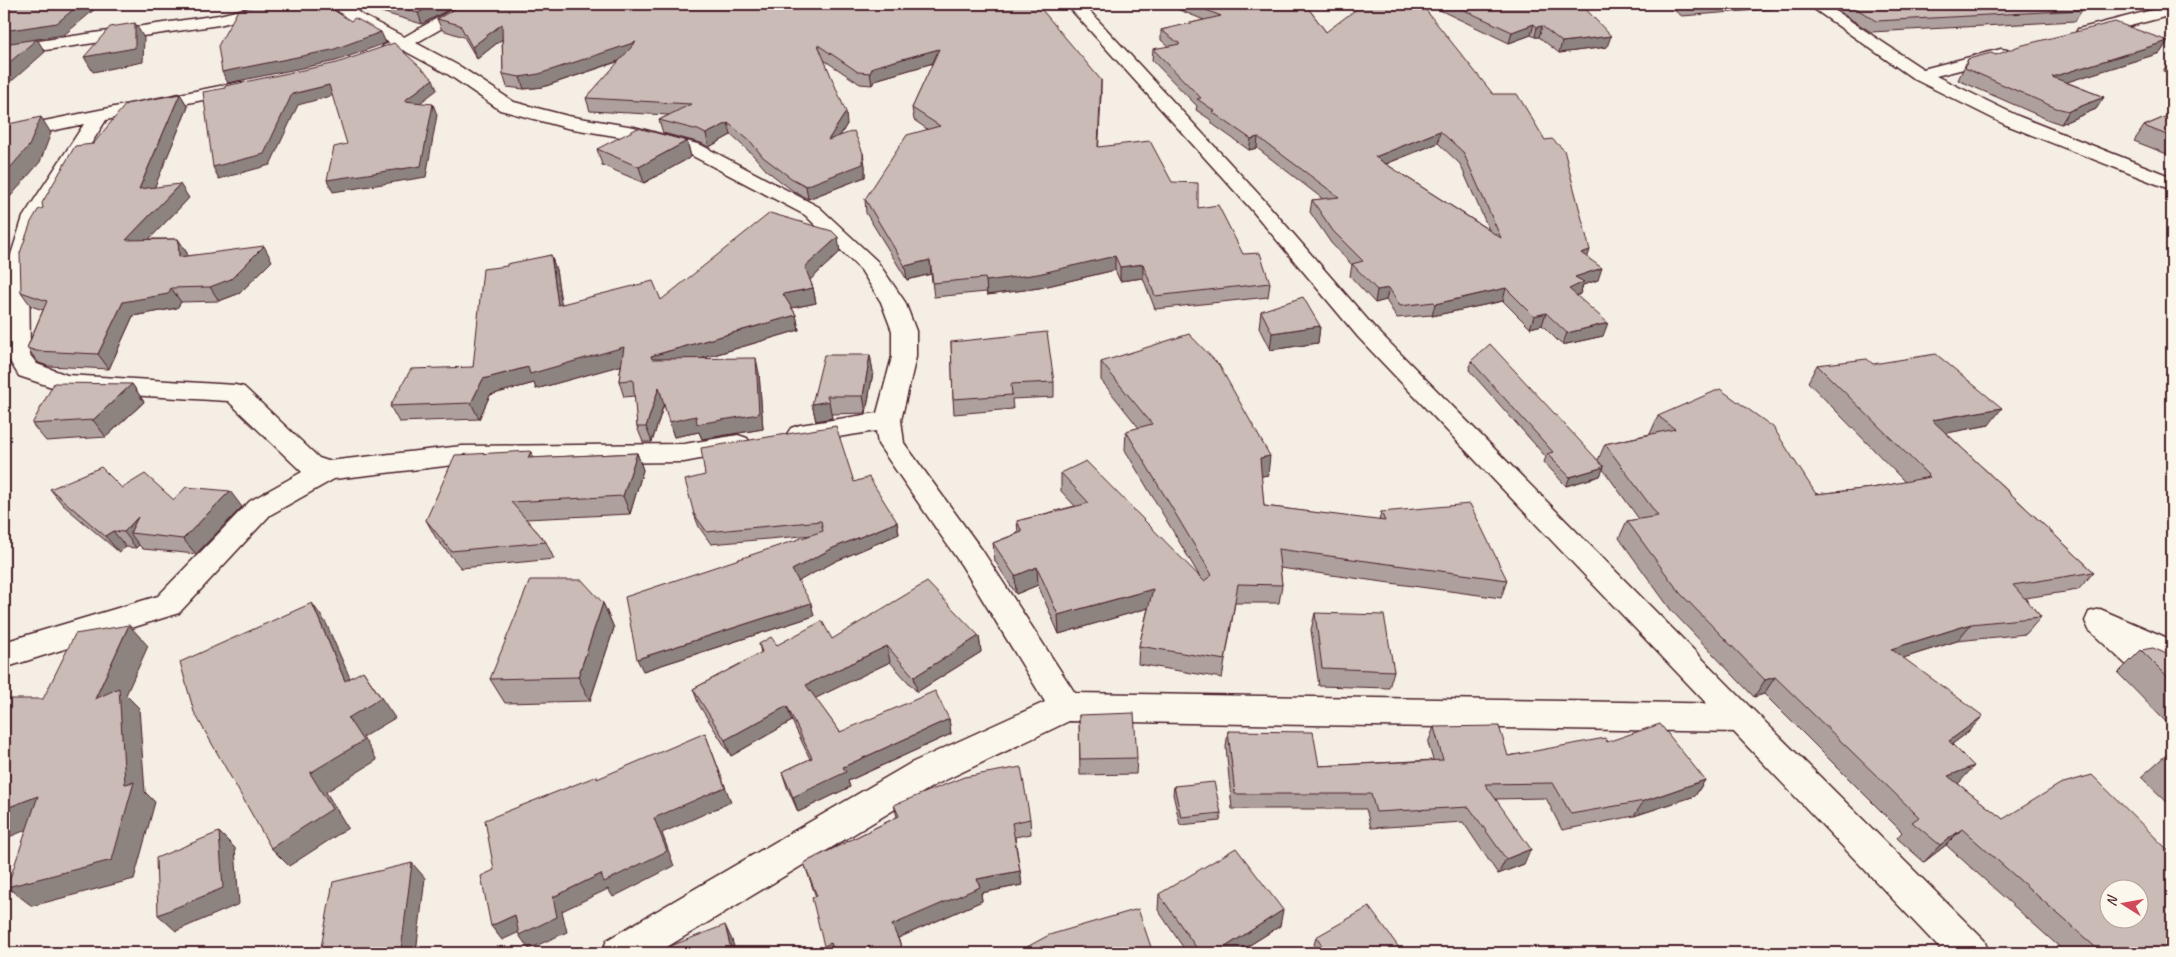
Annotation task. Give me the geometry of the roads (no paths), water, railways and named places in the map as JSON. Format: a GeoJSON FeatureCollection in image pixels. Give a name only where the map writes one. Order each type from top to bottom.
{"type":"FeatureCollection","features":[{"type":"Feature","properties":{"kind":"street"},"geometry":{"type":"LineString","coordinates":[[4,51],[219,20],[284,4]]}},
{"type":"Feature","properties":{"kind":"street"},"geometry":{"type":"LineString","coordinates":[[338,4],[356,18],[455,71],[507,106],[568,122],[634,133],[694,150],[812,211],[869,266],[893,302],[904,331],[904,358],[888,420],[891,444],[972,558],[1066,706]]}},
{"type":"Feature","properties":{"kind":"street"},"geometry":{"type":"LineString","coordinates":[[376,54],[403,44],[472,4]]}},
{"type":"Feature","properties":{"kind":"street"},"geometry":{"type":"LineString","coordinates":[[1074,4],[1257,204],[1366,332],[1739,718],[1970,953]]}},
{"type":"Feature","properties":{"kind":"street"},"geometry":{"type":"LineString","coordinates":[[1815,4],[1920,75],[2011,120],[2172,184]]}},
{"type":"Feature","properties":{"kind":"street"},"geometry":{"type":"LineString","coordinates":[[2070,37],[2172,10]]}},
{"type":"Feature","properties":{"kind":"street"},"geometry":{"type":"LineString","coordinates":[[1920,75],[2014,51]]}},
{"type":"Feature","properties":{"kind":"street"},"geometry":{"type":"LineString","coordinates":[[4,135],[254,84]]}},
{"type":"Feature","properties":{"kind":"street"},"geometry":{"type":"LineString","coordinates":[[100,115],[34,217],[18,267],[18,355],[28,370],[64,383],[235,393],[310,466],[328,470],[462,455],[684,453],[888,420]]}},
{"type":"Feature","properties":{"kind":"street"},"geometry":{"type":"LineString","coordinates":[[4,655],[168,605],[260,508],[328,470]]}},
{"type":"Feature","properties":{"kind":"street"},"geometry":{"type":"LineString","coordinates":[[621,953],[923,774],[1066,706],[1739,718]]}}]}
